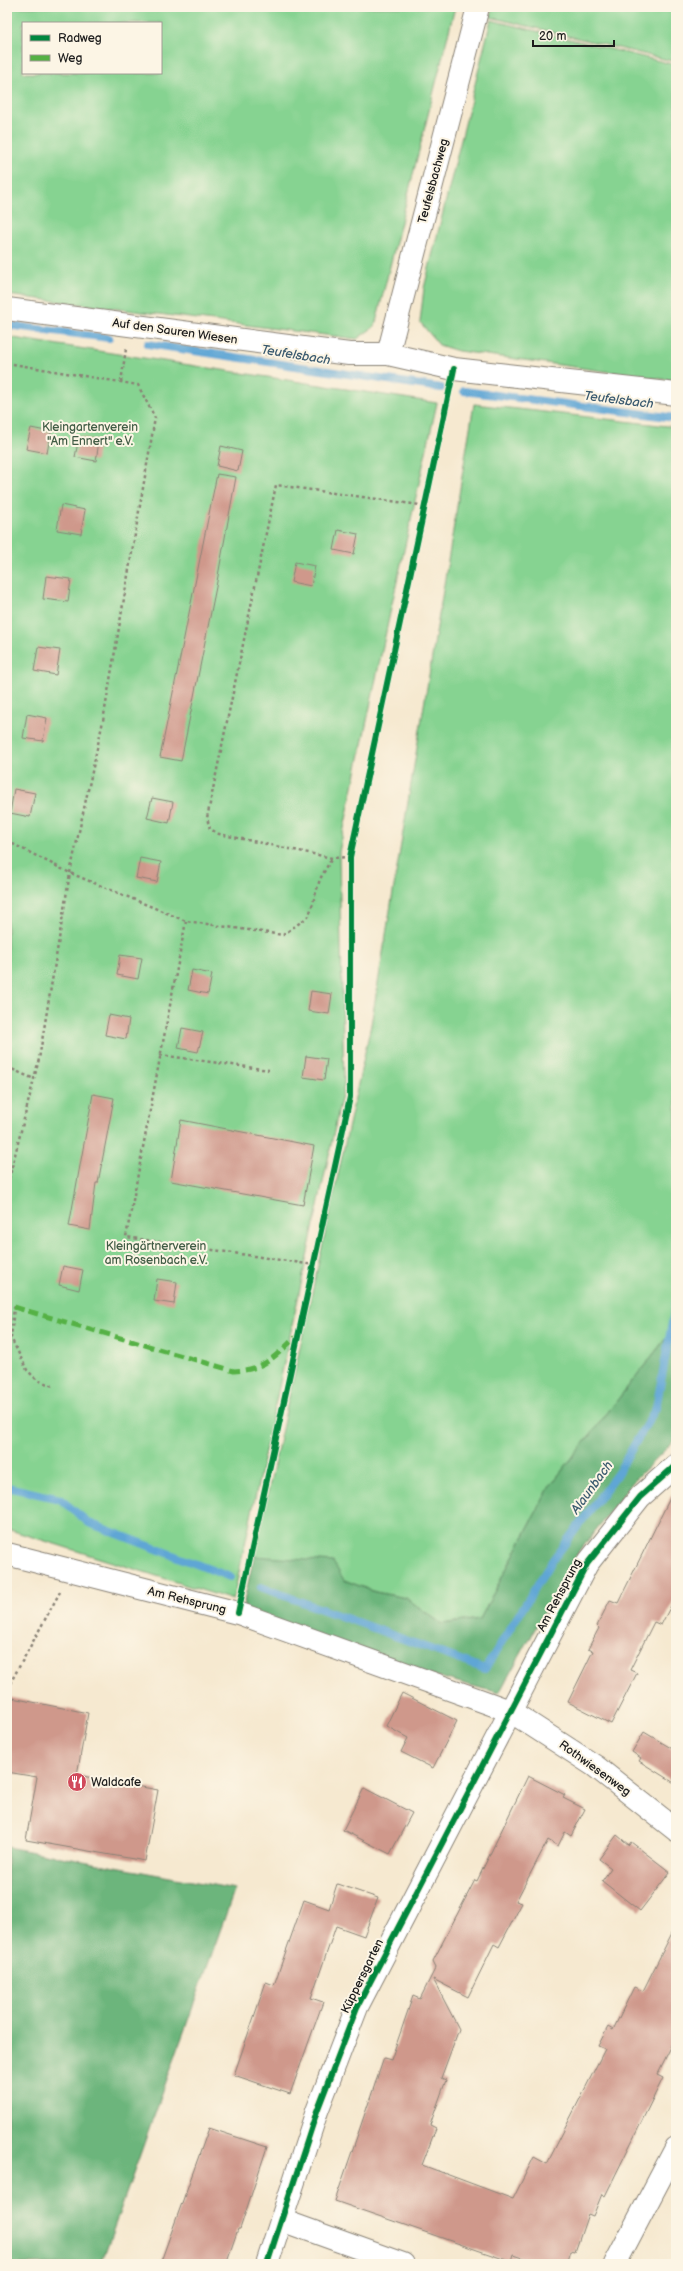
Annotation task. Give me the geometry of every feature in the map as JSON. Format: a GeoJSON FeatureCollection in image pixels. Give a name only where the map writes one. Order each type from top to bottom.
{"type":"FeatureCollection","features":[{"type":"Feature","properties":{"kind":"street","name":"Teufelsbachweg"},"geometry":{"type":"LineString","coordinates":[[388,354],[478,7]]}},
{"type":"Feature","properties":{"kind":"street","name":"Auf den Sauren Wiesen"},"geometry":{"type":"LineString","coordinates":[[7,309],[349,354],[388,354],[454,369],[676,394]]}},
{"type":"Feature","properties":{"kind":"street","name":"Am Rehsprung"},"geometry":{"type":"LineString","coordinates":[[7,1554],[238,1613],[510,1711],[587,1564],[640,1497],[676,1465]]}},
{"type":"Feature","properties":{"kind":"street","name":"Rothwiesenweg"},"geometry":{"type":"LineString","coordinates":[[510,1711],[595,1766],[676,1830]]}},
{"type":"Feature","properties":{"kind":"street","name":"Küppersgarten"},"geometry":{"type":"LineString","coordinates":[[267,2264],[317,2111],[357,2007],[510,1711]]}},
{"type":"Feature","properties":{"kind":"street"},"geometry":{"type":"LineString","coordinates":[[616,2264],[676,2148]]}},
{"type":"Feature","properties":{"kind":"street"},"geometry":{"type":"LineString","coordinates":[[281,2220],[403,2264]]}},
{"type":"Feature","properties":{"kind":"path"},"geometry":{"type":"LineString","coordinates":[[121,382],[130,325]]}},
{"type":"Feature","properties":{"kind":"path"},"geometry":{"type":"LineString","coordinates":[[7,363],[138,385],[155,418],[103,722],[70,872],[34,1079],[7,1187]]}},
{"type":"Feature","properties":{"kind":"path"},"geometry":{"type":"LineString","coordinates":[[350,857],[332,858],[219,834],[210,829],[207,818],[276,485],[427,506]]}},
{"type":"Feature","properties":{"kind":"path"},"geometry":{"type":"LineString","coordinates":[[7,841],[70,872],[186,921],[283,935],[309,916],[320,879],[332,858]]}},
{"type":"Feature","properties":{"kind":"path"},"geometry":{"type":"LineString","coordinates":[[186,921],[126,1237],[314,1265]]}},
{"type":"Feature","properties":{"kind":"path"},"geometry":{"type":"LineString","coordinates":[[160,1055],[269,1070]]}},
{"type":"Feature","properties":{"kind":"path"},"geometry":{"type":"LineString","coordinates":[[7,1067],[34,1079]]}},
{"type":"Feature","properties":{"kind":"path"},"geometry":{"type":"LineString","coordinates":[[7,1305],[14,1307],[11,1338],[27,1370],[37,1380],[54,1386]]}},
{"type":"Feature","properties":{"kind":"path"},"geometry":{"type":"LineString","coordinates":[[7,1690],[72,1571]]}},
{"type":"Feature","properties":{"kind":"green space"},"geometry":{"type":"Polygon","coordinates":[[[7,7],[455,7],[375,326],[357,339],[7,295],[7,7]]]}},
{"type":"Feature","properties":{"kind":"green space"},"geometry":{"type":"Polygon","coordinates":[[[493,7],[676,7],[676,62],[490,17],[493,7]]]}},
{"type":"Feature","properties":{"kind":"green space"},"geometry":{"type":"Polygon","coordinates":[[[491,20],[676,65],[676,381],[458,351],[439,345],[420,322],[424,288],[491,20]]]}},
{"type":"Feature","properties":{"kind":"green space","name":"Kleingärtnerverein am Rosenbach e.V."},"geometry":{"type":"Polygon","coordinates":[[[7,337],[437,403],[339,852],[344,1085],[233,1600],[7,1529],[7,337]]]}},
{"type":"Feature","properties":{"kind":"green space"},"geometry":{"type":"Polygon","coordinates":[[[474,404],[676,427],[676,1330],[670,1333],[550,1486],[480,1619],[442,1624],[406,1598],[375,1592],[344,1580],[254,1556],[371,1025],[474,404]]]}},
{"type":"Feature","properties":{"kind":"green space"},"geometry":{"type":"Polygon","coordinates":[[[676,1330],[676,1439],[632,1483],[576,1556],[499,1693],[239,1624],[254,1556],[333,1562],[344,1580],[375,1592],[406,1598],[442,1624],[480,1619],[550,1486],[670,1333],[676,1330]]]}},
{"type":"Feature","properties":{"kind":"green space"},"geometry":{"type":"Polygon","coordinates":[[[7,1847],[235,1889],[101,2264],[7,2264],[7,1847]]]}},
{"type":"Feature","properties":{"kind":"building"},"geometry":{"type":"Polygon","coordinates":[[[31,428],[51,432],[47,453],[26,449],[31,428]]]}},
{"type":"Feature","properties":{"kind":"building"},"geometry":{"type":"Polygon","coordinates":[[[79,437],[99,441],[96,461],[75,457],[79,437]]]}},
{"type":"Feature","properties":{"kind":"building"},"geometry":{"type":"Polygon","coordinates":[[[221,446],[242,451],[238,471],[217,466],[221,446]]]}},
{"type":"Feature","properties":{"kind":"building"},"geometry":{"type":"Polygon","coordinates":[[[217,474],[236,477],[216,587],[181,761],[160,757],[217,474]]]}},
{"type":"Feature","properties":{"kind":"building"},"geometry":{"type":"Polygon","coordinates":[[[61,505],[85,510],[81,534],[57,530],[61,505]]]}},
{"type":"Feature","properties":{"kind":"building"},"geometry":{"type":"Polygon","coordinates":[[[338,530],[358,534],[354,554],[334,550],[338,530]]]}},
{"type":"Feature","properties":{"kind":"building"},"geometry":{"type":"Polygon","coordinates":[[[295,562],[315,566],[311,586],[291,582],[295,562]]]}},
{"type":"Feature","properties":{"kind":"building"},"geometry":{"type":"Polygon","coordinates":[[[46,576],[71,579],[68,602],[43,599],[46,576]]]}},
{"type":"Feature","properties":{"kind":"building"},"geometry":{"type":"Polygon","coordinates":[[[38,647],[60,650],[56,675],[34,671],[38,647]]]}},
{"type":"Feature","properties":{"kind":"building"},"geometry":{"type":"Polygon","coordinates":[[[27,714],[47,718],[43,741],[23,738],[27,714]]]}},
{"type":"Feature","properties":{"kind":"building"},"geometry":{"type":"Polygon","coordinates":[[[14,789],[35,793],[30,817],[10,813],[14,789]]]}},
{"type":"Feature","properties":{"kind":"building"},"geometry":{"type":"Polygon","coordinates":[[[152,798],[173,802],[169,823],[147,818],[152,798]]]}},
{"type":"Feature","properties":{"kind":"building"},"geometry":{"type":"Polygon","coordinates":[[[140,858],[161,862],[157,882],[136,878],[140,858]]]}},
{"type":"Feature","properties":{"kind":"building"},"geometry":{"type":"Polygon","coordinates":[[[120,955],[142,958],[138,979],[117,975],[120,955]]]}},
{"type":"Feature","properties":{"kind":"building"},"geometry":{"type":"Polygon","coordinates":[[[192,970],[212,974],[208,994],[188,990],[192,970]]]}},
{"type":"Feature","properties":{"kind":"building"},"geometry":{"type":"Polygon","coordinates":[[[311,991],[332,994],[329,1014],[308,1011],[311,991]]]}},
{"type":"Feature","properties":{"kind":"building"},"geometry":{"type":"Polygon","coordinates":[[[109,1015],[129,1019],[126,1039],[105,1035],[109,1015]]]}},
{"type":"Feature","properties":{"kind":"building"},"geometry":{"type":"Polygon","coordinates":[[[182,1028],[203,1032],[198,1052],[178,1048],[182,1028]]]}},
{"type":"Feature","properties":{"kind":"building"},"geometry":{"type":"Polygon","coordinates":[[[306,1056],[327,1059],[324,1080],[303,1077],[306,1056]]]}},
{"type":"Feature","properties":{"kind":"building"},"geometry":{"type":"Polygon","coordinates":[[[93,1094],[114,1098],[98,1183],[96,1183],[90,1230],[69,1226],[93,1094]]]}},
{"type":"Feature","properties":{"kind":"building"},"geometry":{"type":"Polygon","coordinates":[[[181,1120],[314,1146],[303,1205],[171,1181],[181,1120]]]}},
{"type":"Feature","properties":{"kind":"building"},"geometry":{"type":"Polygon","coordinates":[[[63,1266],[83,1270],[79,1290],[59,1285],[63,1266]]]}},
{"type":"Feature","properties":{"kind":"building"},"geometry":{"type":"Polygon","coordinates":[[[157,1279],[177,1282],[174,1304],[154,1301],[157,1279]]]}},
{"type":"Feature","properties":{"kind":"building"},"geometry":{"type":"Polygon","coordinates":[[[676,1486],[676,1596],[661,1625],[654,1622],[630,1670],[637,1673],[611,1724],[568,1702],[593,1651],[588,1649],[599,1628],[597,1626],[610,1600],[618,1603],[676,1486]]]}},
{"type":"Feature","properties":{"kind":"building"},"geometry":{"type":"Polygon","coordinates":[[[402,1693],[457,1721],[433,1768],[401,1752],[408,1738],[386,1726],[402,1693]]]}},
{"type":"Feature","properties":{"kind":"building","name":"Waldcafe"},"geometry":{"type":"Polygon","coordinates":[[[7,1697],[88,1713],[77,1775],[158,1790],[145,1861],[26,1840],[37,1777],[7,1772],[7,1697]]]}},
{"type":"Feature","properties":{"kind":"building"},"geometry":{"type":"Polygon","coordinates":[[[644,1732],[676,1751],[676,1784],[639,1761],[641,1758],[632,1752],[644,1732]]]}},
{"type":"Feature","properties":{"kind":"building"},"geometry":{"type":"Polygon","coordinates":[[[528,1776],[565,1795],[563,1798],[585,1809],[571,1836],[565,1832],[558,1846],[548,1840],[516,1901],[522,1903],[499,1947],[494,1944],[468,1997],[433,1979],[459,2029],[441,2078],[446,2080],[430,2125],[436,2128],[422,2165],[513,2199],[534,2157],[547,2164],[605,2049],[598,2046],[608,2027],[613,2030],[634,1987],[643,1991],[676,1925],[676,2037],[657,2075],[663,2078],[605,2196],[602,2194],[593,2216],[588,2214],[575,2252],[571,2251],[567,2264],[541,2264],[514,2255],[512,2262],[335,2201],[384,2058],[391,2060],[413,1996],[420,1999],[436,1967],[433,1961],[475,1880],[477,1881],[528,1776]]]}},
{"type":"Feature","properties":{"kind":"building"},"geometry":{"type":"Polygon","coordinates":[[[364,1788],[412,1813],[390,1854],[343,1830],[364,1788]]]}},
{"type":"Feature","properties":{"kind":"building"},"geometry":{"type":"Polygon","coordinates":[[[617,1835],[629,1845],[631,1842],[670,1872],[640,1911],[602,1881],[611,1868],[599,1859],[617,1835]]]}},
{"type":"Feature","properties":{"kind":"building"},"geometry":{"type":"Polygon","coordinates":[[[337,1884],[378,1898],[364,1936],[336,1926],[311,1998],[323,2002],[290,2094],[234,2075],[266,1982],[274,1985],[304,1900],[329,1909],[337,1884]]]}},
{"type":"Feature","properties":{"kind":"building"},"geometry":{"type":"Polygon","coordinates":[[[209,2128],[267,2147],[240,2229],[238,2229],[226,2264],[160,2264],[209,2128]]]}},
{"type":"Feature","properties":{"kind":"waterway","name":"Teufelsbach"},"geometry":{"type":"LineString","coordinates":[[7,325],[109,338]]}},
{"type":"Feature","properties":{"kind":"waterway","name":"Teufelsbach"},"geometry":{"type":"LineString","coordinates":[[148,344],[441,388]]}},
{"type":"Feature","properties":{"kind":"waterway","name":"Teufelsbach"},"geometry":{"type":"LineString","coordinates":[[464,391],[676,418]]}},
{"type":"Feature","properties":{"kind":"waterway","name":"Alaunbach"},"geometry":{"type":"LineString","coordinates":[[261,1587],[485,1669],[552,1561],[617,1474],[656,1408],[676,1302]]}},
{"type":"Feature","properties":{"kind":"waterway"},"geometry":{"type":"LineString","coordinates":[[7,1487],[60,1499],[89,1523],[230,1577]]}},
{"type":"Feature","properties":{"kind":"marked path"},"geometry":{"type":"LineString","coordinates":[[14,1307],[234,1371],[254,1368],[262,1364],[276,1355],[297,1336]]}},
{"type":"Feature","properties":{"kind":"cycle path"},"geometry":{"type":"LineString","coordinates":[[238,1613],[350,1097],[350,857],[454,369]]}},
{"type":"Feature","properties":{"kind":"cycle path"},"geometry":{"type":"LineString","coordinates":[[267,2264],[317,2111],[357,2007],[587,1564],[640,1497],[676,1465]]}},
{"type":"Feature","properties":{"kind":"place","name":"Waldcafe"},"geometry":{"type":"Point","coordinates":[77,1782]}},
{"type":"Feature","properties":{"kind":"park label","name":"Kleingartenverein \"Am Ennert\" e.V."},"geometry":{"type":"Point","coordinates":[90,434]}}]}
